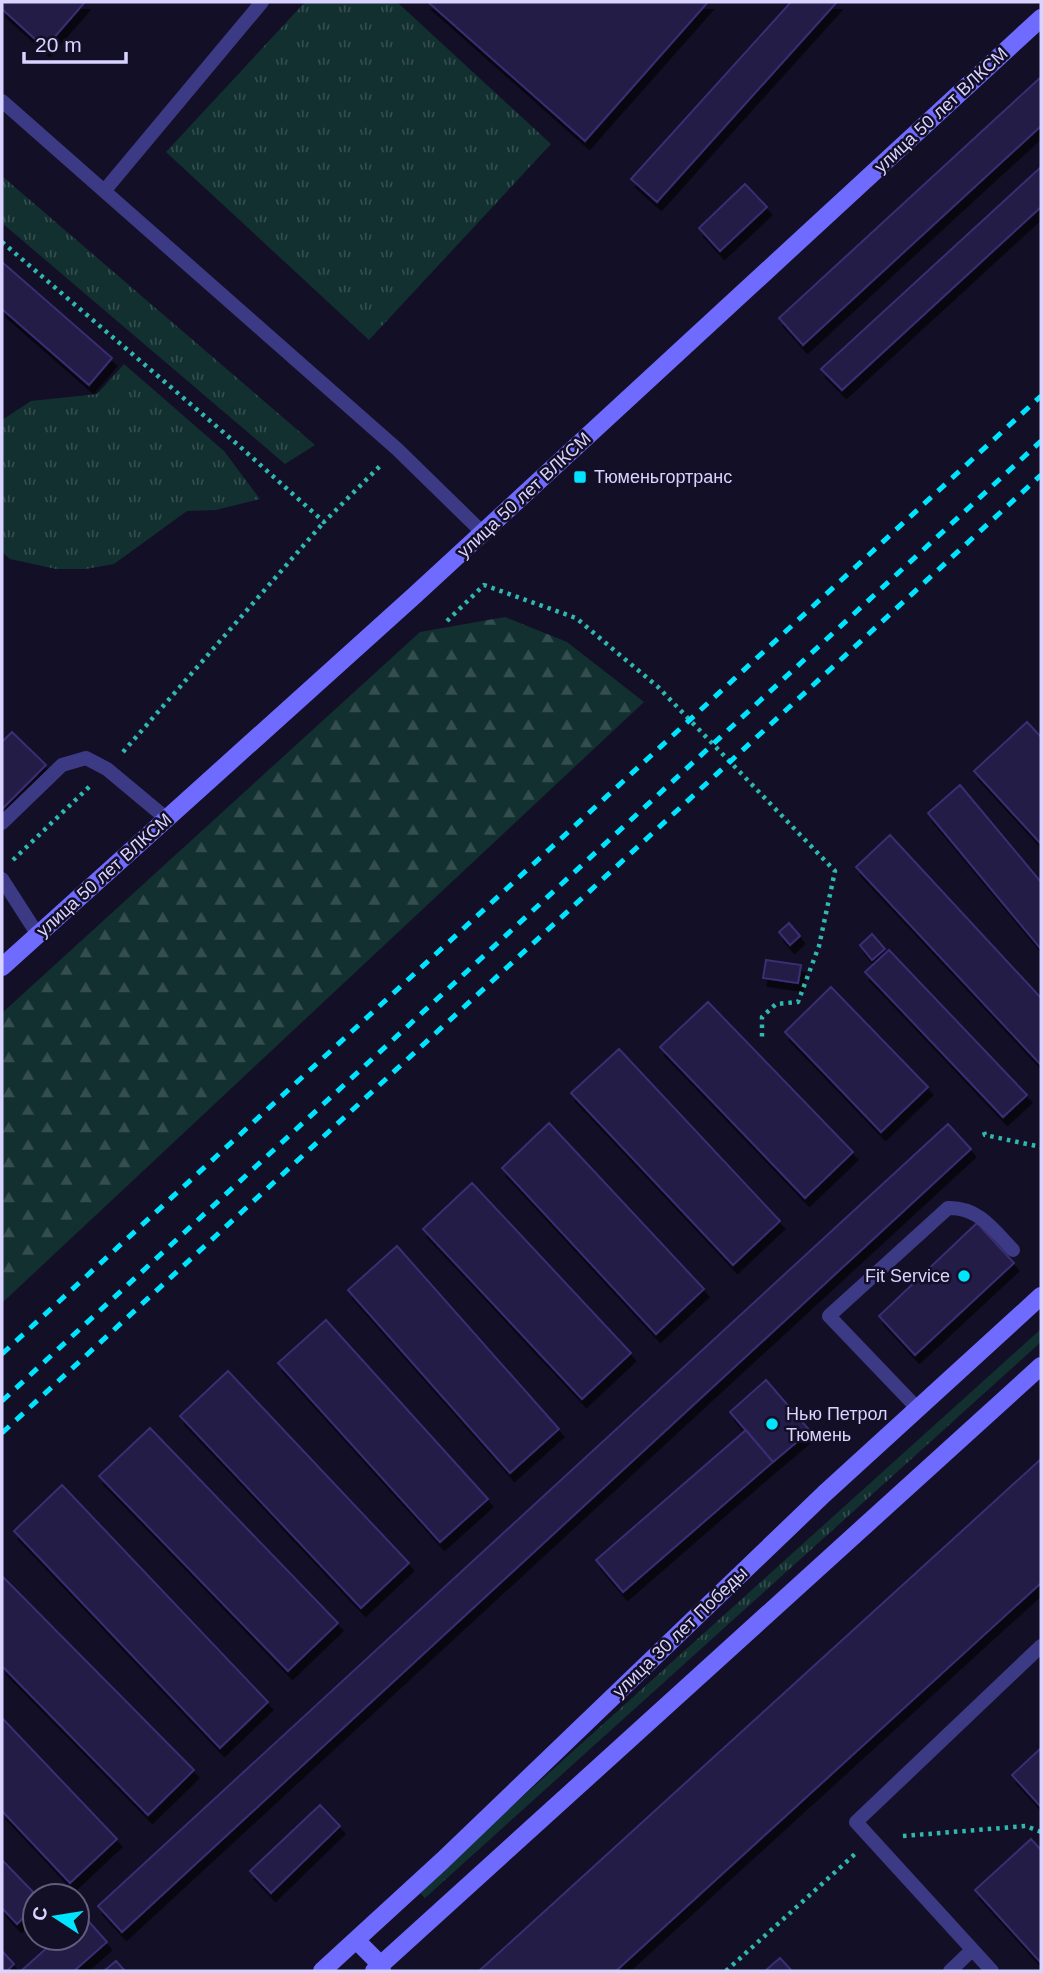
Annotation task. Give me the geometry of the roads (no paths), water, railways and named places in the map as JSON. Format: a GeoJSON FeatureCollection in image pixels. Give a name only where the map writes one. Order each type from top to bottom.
{"type":"FeatureCollection","features":[{"type":"Feature","properties":{"kind":"street","name":"улица 50 лет ВЛКСМ"},"geometry":{"type":"LineString","coordinates":[[2,967],[483,533],[1041,18]]}},
{"type":"Feature","properties":{"kind":"street","name":"улица 30 лет Победы"},"geometry":{"type":"LineString","coordinates":[[322,1971],[442,1861],[824,1493],[1041,1296]]}},
{"type":"Feature","properties":{"kind":"street"},"geometry":{"type":"LineString","coordinates":[[356,1940],[380,1970],[1041,1366]]}},
{"type":"Feature","properties":{"kind":"lane"},"geometry":{"type":"LineString","coordinates":[[105,190],[262,2]]}},
{"type":"Feature","properties":{"kind":"lane"},"geometry":{"type":"LineString","coordinates":[[2,101],[397,449],[483,533]]}},
{"type":"Feature","properties":{"kind":"lane"},"geometry":{"type":"LineString","coordinates":[[2,823],[62,765],[86,758],[107,769],[167,819]]}},
{"type":"Feature","properties":{"kind":"lane"},"geometry":{"type":"LineString","coordinates":[[2,879],[38,935]]}},
{"type":"Feature","properties":{"kind":"lane"},"geometry":{"type":"LineString","coordinates":[[918,1409],[829,1316],[948,1208],[965,1209],[978,1214],[1013,1250]]}},
{"type":"Feature","properties":{"kind":"lane"},"geometry":{"type":"LineString","coordinates":[[992,1971],[856,1822],[1041,1646]]}},
{"type":"Feature","properties":{"kind":"lane"},"geometry":{"type":"LineString","coordinates":[[950,1971],[972,1950]]}},
{"type":"Feature","properties":{"kind":"railway"},"geometry":{"type":"LineString","coordinates":[[2,1354],[1041,396]]}},
{"type":"Feature","properties":{"kind":"railway"},"geometry":{"type":"LineString","coordinates":[[2,1401],[1041,441]]}},
{"type":"Feature","properties":{"kind":"railway"},"geometry":{"type":"LineString","coordinates":[[2,1433],[1041,475]]}},
{"type":"Feature","properties":{"kind":"place","name":"Тюменьгортранс"},"geometry":{"type":"Point","coordinates":[580,477]}},
{"type":"Feature","properties":{"kind":"place","name":"Fit Service"},"geometry":{"type":"Point","coordinates":[964,1276]}},
{"type":"Feature","properties":{"kind":"place","name":"Нью Петрол Тюмень"},"geometry":{"type":"Point","coordinates":[772,1424]}}]}
